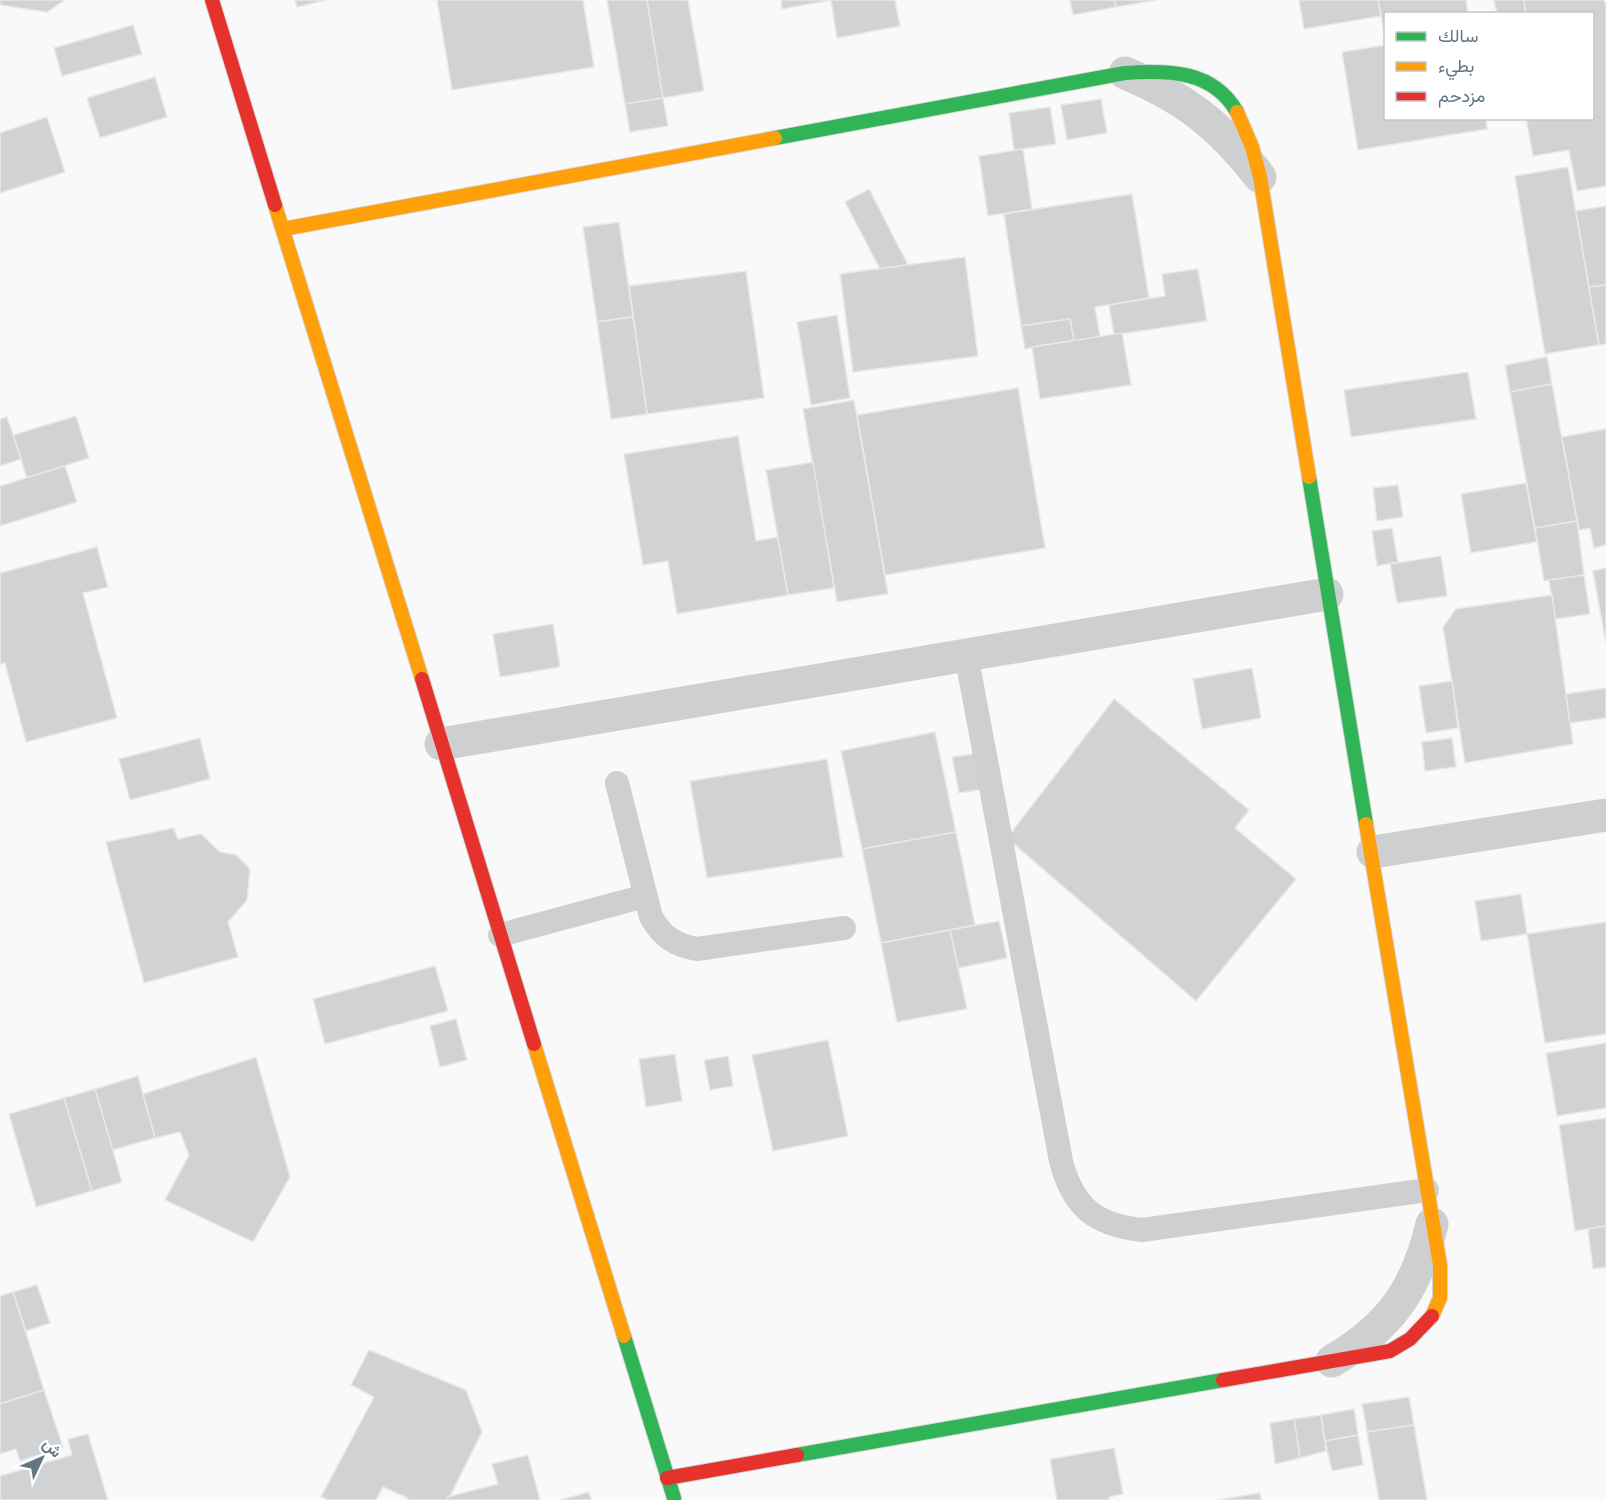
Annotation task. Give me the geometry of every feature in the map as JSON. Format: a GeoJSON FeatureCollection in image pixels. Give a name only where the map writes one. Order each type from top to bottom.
{"type":"FeatureCollection","features":[{"type":"Feature","properties":{"kind":"street"},"geometry":{"type":"LineString","coordinates":[[212,0],[674,1500]]}},
{"type":"Feature","properties":{"kind":"street"},"geometry":{"type":"LineString","coordinates":[[283,229],[1125,73],[1156,86],[1205,117],[1238,149],[1260,177],[1327,594],[1373,852],[1432,1224],[1425,1253],[1414,1280],[1399,1305],[1358,1346],[1332,1361],[667,1478]]}},
{"type":"Feature","properties":{"kind":"street"},"geometry":{"type":"LineString","coordinates":[[441,744],[1327,594]]}},
{"type":"Feature","properties":{"kind":"street"},"geometry":{"type":"LineString","coordinates":[[1373,852],[1606,815]]}},
{"type":"Feature","properties":{"kind":"lane"},"geometry":{"type":"LineString","coordinates":[[966,654],[1061,1161],[1066,1183],[1079,1203],[1097,1218],[1119,1227],[1142,1230],[1427,1190]]}},
{"type":"Feature","properties":{"kind":"lane"},"geometry":{"type":"LineString","coordinates":[[617,783],[651,917],[658,930],[682,946],[697,949],[844,928]]}},
{"type":"Feature","properties":{"kind":"lane"},"geometry":{"type":"LineString","coordinates":[[500,934],[645,896]]}},
{"type":"Feature","properties":{"kind":"building"},"geometry":{"type":"Polygon","coordinates":[[[0,0],[65,0],[47,12],[0,5],[0,0]]]}},
{"type":"Feature","properties":{"kind":"building"},"geometry":{"type":"Polygon","coordinates":[[[295,0],[326,0],[297,7],[295,0]]]}},
{"type":"Feature","properties":{"kind":"building"},"geometry":{"type":"Polygon","coordinates":[[[437,0],[583,0],[594,67],[452,90],[437,0]]]}},
{"type":"Feature","properties":{"kind":"building"},"geometry":{"type":"Polygon","coordinates":[[[607,0],[647,0],[663,98],[625,104],[607,0]]]}},
{"type":"Feature","properties":{"kind":"building"},"geometry":{"type":"Polygon","coordinates":[[[647,0],[688,0],[704,91],[663,98],[647,0]]]}},
{"type":"Feature","properties":{"kind":"building"},"geometry":{"type":"Polygon","coordinates":[[[781,0],[831,0],[782,9],[781,0]]]}},
{"type":"Feature","properties":{"kind":"building"},"geometry":{"type":"Polygon","coordinates":[[[831,0],[895,0],[900,26],[837,38],[831,0]]]}},
{"type":"Feature","properties":{"kind":"building"},"geometry":{"type":"Polygon","coordinates":[[[1070,0],[1115,0],[1116,7],[1073,15],[1070,0]]]}},
{"type":"Feature","properties":{"kind":"building"},"geometry":{"type":"Polygon","coordinates":[[[1115,0],[1157,0],[1116,7],[1115,0]]]}},
{"type":"Feature","properties":{"kind":"building"},"geometry":{"type":"Polygon","coordinates":[[[1299,0],[1378,0],[1381,16],[1304,29],[1299,0]]]}},
{"type":"Feature","properties":{"kind":"building"},"geometry":{"type":"Polygon","coordinates":[[[1378,0],[1466,0],[1468,12],[1384,12],[1384,31],[1378,0]]]}},
{"type":"Feature","properties":{"kind":"building"},"geometry":{"type":"Polygon","coordinates":[[[1494,0],[1524,0],[1526,12],[1497,12],[1494,0]]]}},
{"type":"Feature","properties":{"kind":"building"},"geometry":{"type":"Polygon","coordinates":[[[1524,0],[1604,0],[1606,5],[1606,186],[1577,191],[1569,150],[1533,156],[1526,120],[1594,120],[1594,12],[1526,12],[1524,0]]]}},
{"type":"Feature","properties":{"kind":"building"},"geometry":{"type":"Polygon","coordinates":[[[133,25],[142,54],[62,76],[54,48],[133,25]]]}},
{"type":"Feature","properties":{"kind":"building"},"geometry":{"type":"Polygon","coordinates":[[[1384,45],[1384,120],[1486,120],[1487,129],[1358,150],[1342,52],[1384,45]]]}},
{"type":"Feature","properties":{"kind":"building"},"geometry":{"type":"Polygon","coordinates":[[[155,77],[167,117],[100,138],[87,98],[155,77]]]}},
{"type":"Feature","properties":{"kind":"building"},"geometry":{"type":"Polygon","coordinates":[[[663,98],[668,126],[630,132],[625,104],[663,98]]]}},
{"type":"Feature","properties":{"kind":"building"},"geometry":{"type":"Polygon","coordinates":[[[1101,99],[1107,133],[1067,140],[1061,105],[1101,99]]]}},
{"type":"Feature","properties":{"kind":"building"},"geometry":{"type":"Polygon","coordinates":[[[1050,107],[1056,144],[1014,150],[1009,113],[1050,107]]]}},
{"type":"Feature","properties":{"kind":"building"},"geometry":{"type":"Polygon","coordinates":[[[47,117],[65,172],[0,193],[0,133],[47,117]]]}},
{"type":"Feature","properties":{"kind":"building"},"geometry":{"type":"Polygon","coordinates":[[[1023,149],[1032,209],[988,216],[979,156],[1023,149]]]}},
{"type":"Feature","properties":{"kind":"building"},"geometry":{"type":"Polygon","coordinates":[[[1568,167],[1599,345],[1545,354],[1515,176],[1568,167]]]}},
{"type":"Feature","properties":{"kind":"building"},"geometry":{"type":"Polygon","coordinates":[[[869,189],[908,265],[880,269],[845,202],[869,189]]]}},
{"type":"Feature","properties":{"kind":"building"},"geometry":{"type":"Polygon","coordinates":[[[1132,194],[1149,298],[1095,307],[1100,337],[1074,341],[1070,319],[1021,326],[1004,214],[1132,194]]]}},
{"type":"Feature","properties":{"kind":"building"},"geometry":{"type":"Polygon","coordinates":[[[1606,206],[1606,285],[1589,287],[1576,211],[1606,206]]]}},
{"type":"Feature","properties":{"kind":"building"},"geometry":{"type":"Polygon","coordinates":[[[619,222],[633,317],[597,322],[583,227],[619,222]]]}},
{"type":"Feature","properties":{"kind":"building"},"geometry":{"type":"Polygon","coordinates":[[[965,257],[978,356],[853,372],[840,274],[965,257]]]}},
{"type":"Feature","properties":{"kind":"building"},"geometry":{"type":"Polygon","coordinates":[[[1198,269],[1207,321],[1114,335],[1109,305],[1165,296],[1162,274],[1198,269]]]}},
{"type":"Feature","properties":{"kind":"building"},"geometry":{"type":"Polygon","coordinates":[[[746,271],[764,398],[647,414],[629,286],[746,271]]]}},
{"type":"Feature","properties":{"kind":"building"},"geometry":{"type":"Polygon","coordinates":[[[1606,285],[1606,344],[1599,345],[1589,287],[1606,285]]]}},
{"type":"Feature","properties":{"kind":"building"},"geometry":{"type":"Polygon","coordinates":[[[837,315],[850,398],[811,405],[797,322],[837,315]]]}},
{"type":"Feature","properties":{"kind":"building"},"geometry":{"type":"Polygon","coordinates":[[[633,317],[647,414],[611,419],[597,322],[633,317]]]}},
{"type":"Feature","properties":{"kind":"building"},"geometry":{"type":"Polygon","coordinates":[[[1070,319],[1074,341],[1025,349],[1021,326],[1070,319]]]}},
{"type":"Feature","properties":{"kind":"building"},"geometry":{"type":"Polygon","coordinates":[[[1122,333],[1131,385],[1040,399],[1032,347],[1122,333]]]}},
{"type":"Feature","properties":{"kind":"building"},"geometry":{"type":"Polygon","coordinates":[[[1547,357],[1552,384],[1510,392],[1505,365],[1547,357]]]}},
{"type":"Feature","properties":{"kind":"building"},"geometry":{"type":"Polygon","coordinates":[[[1468,372],[1476,419],[1351,437],[1344,390],[1468,372]]]}},
{"type":"Feature","properties":{"kind":"building"},"geometry":{"type":"Polygon","coordinates":[[[1552,384],[1577,521],[1535,528],[1510,392],[1552,384]]]}},
{"type":"Feature","properties":{"kind":"building"},"geometry":{"type":"Polygon","coordinates":[[[1018,388],[1045,548],[885,575],[857,415],[1018,388]]]}},
{"type":"Feature","properties":{"kind":"building"},"geometry":{"type":"Polygon","coordinates":[[[854,400],[888,594],[837,602],[803,409],[854,400]]]}},
{"type":"Feature","properties":{"kind":"building"},"geometry":{"type":"Polygon","coordinates":[[[76,416],[89,458],[27,478],[13,435],[76,416]]]}},
{"type":"Feature","properties":{"kind":"building"},"geometry":{"type":"Polygon","coordinates":[[[7,417],[21,459],[0,466],[0,419],[7,417]]]}},
{"type":"Feature","properties":{"kind":"building"},"geometry":{"type":"Polygon","coordinates":[[[1606,429],[1606,545],[1594,548],[1590,528],[1579,530],[1562,437],[1606,429]]]}},
{"type":"Feature","properties":{"kind":"building"},"geometry":{"type":"Polygon","coordinates":[[[738,436],[756,541],[778,537],[788,595],[677,614],[668,561],[643,565],[624,454],[738,436]]]}},
{"type":"Feature","properties":{"kind":"building"},"geometry":{"type":"Polygon","coordinates":[[[813,462],[834,588],[788,595],[766,470],[813,462]]]}},
{"type":"Feature","properties":{"kind":"building"},"geometry":{"type":"Polygon","coordinates":[[[65,466],[77,502],[0,526],[0,486],[65,466]]]}},
{"type":"Feature","properties":{"kind":"building"},"geometry":{"type":"Polygon","coordinates":[[[1526,483],[1537,542],[1471,553],[1461,494],[1526,483]]]}},
{"type":"Feature","properties":{"kind":"building"},"geometry":{"type":"Polygon","coordinates":[[[1398,485],[1403,517],[1377,521],[1373,488],[1398,485]]]}},
{"type":"Feature","properties":{"kind":"building"},"geometry":{"type":"Polygon","coordinates":[[[1577,521],[1584,575],[1544,581],[1535,528],[1577,521]]]}},
{"type":"Feature","properties":{"kind":"building"},"geometry":{"type":"Polygon","coordinates":[[[1392,528],[1398,562],[1377,566],[1372,531],[1392,528]]]}},
{"type":"Feature","properties":{"kind":"building"},"geometry":{"type":"Polygon","coordinates":[[[97,547],[108,587],[83,593],[117,718],[26,742],[5,663],[0,664],[0,573],[97,547]]]}},
{"type":"Feature","properties":{"kind":"building"},"geometry":{"type":"Polygon","coordinates":[[[1441,556],[1447,596],[1397,603],[1390,564],[1441,556]]]}},
{"type":"Feature","properties":{"kind":"building"},"geometry":{"type":"Polygon","coordinates":[[[1606,568],[1606,644],[1593,571],[1606,568]]]}},
{"type":"Feature","properties":{"kind":"building"},"geometry":{"type":"Polygon","coordinates":[[[1584,575],[1590,614],[1555,619],[1549,580],[1584,575]]]}},
{"type":"Feature","properties":{"kind":"building"},"geometry":{"type":"Polygon","coordinates":[[[1552,595],[1573,744],[1465,763],[1443,627],[1456,609],[1552,595]]]}},
{"type":"Feature","properties":{"kind":"building"},"geometry":{"type":"Polygon","coordinates":[[[553,624],[560,667],[500,677],[493,634],[553,624]]]}},
{"type":"Feature","properties":{"kind":"building"},"geometry":{"type":"Polygon","coordinates":[[[1252,668],[1261,718],[1202,729],[1193,679],[1252,668]]]}},
{"type":"Feature","properties":{"kind":"building"},"geometry":{"type":"Polygon","coordinates":[[[1452,681],[1458,728],[1426,733],[1419,686],[1452,681]]]}},
{"type":"Feature","properties":{"kind":"building"},"geometry":{"type":"Polygon","coordinates":[[[1606,688],[1606,718],[1570,723],[1566,694],[1606,688]]]}},
{"type":"Feature","properties":{"kind":"building"},"geometry":{"type":"Polygon","coordinates":[[[1114,699],[1249,810],[1235,828],[1296,879],[1196,1001],[1007,838],[1114,699]]]}},
{"type":"Feature","properties":{"kind":"building"},"geometry":{"type":"Polygon","coordinates":[[[935,732],[956,832],[862,849],[841,751],[935,732]]]}},
{"type":"Feature","properties":{"kind":"building"},"geometry":{"type":"Polygon","coordinates":[[[200,738],[210,779],[130,800],[119,759],[200,738]]]}},
{"type":"Feature","properties":{"kind":"building"},"geometry":{"type":"Polygon","coordinates":[[[1452,738],[1456,767],[1425,771],[1422,742],[1452,738]]]}},
{"type":"Feature","properties":{"kind":"building"},"geometry":{"type":"Polygon","coordinates":[[[980,753],[986,789],[959,793],[952,757],[980,753]]]}},
{"type":"Feature","properties":{"kind":"building"},"geometry":{"type":"Polygon","coordinates":[[[827,759],[843,857],[707,878],[690,781],[827,759]]]}},
{"type":"Feature","properties":{"kind":"building"},"geometry":{"type":"Polygon","coordinates":[[[173,828],[178,839],[201,834],[220,852],[236,855],[250,869],[247,900],[228,922],[238,957],[144,983],[106,842],[173,828]]]}},
{"type":"Feature","properties":{"kind":"building"},"geometry":{"type":"Polygon","coordinates":[[[956,832],[975,925],[881,943],[862,849],[956,832]]]}},
{"type":"Feature","properties":{"kind":"building"},"geometry":{"type":"Polygon","coordinates":[[[1521,894],[1527,934],[1481,941],[1475,901],[1521,894]]]}},
{"type":"Feature","properties":{"kind":"building"},"geometry":{"type":"Polygon","coordinates":[[[999,921],[1007,958],[958,968],[950,930],[999,921]]]}},
{"type":"Feature","properties":{"kind":"building"},"geometry":{"type":"Polygon","coordinates":[[[1606,922],[1606,1034],[1545,1043],[1527,934],[1606,922]]]}},
{"type":"Feature","properties":{"kind":"building"},"geometry":{"type":"Polygon","coordinates":[[[950,930],[967,1009],[897,1022],[881,943],[950,930]]]}},
{"type":"Feature","properties":{"kind":"building"},"geometry":{"type":"Polygon","coordinates":[[[435,966],[448,1011],[325,1044],[313,999],[435,966]]]}},
{"type":"Feature","properties":{"kind":"building"},"geometry":{"type":"Polygon","coordinates":[[[456,1019],[467,1060],[440,1067],[430,1026],[456,1019]]]}},
{"type":"Feature","properties":{"kind":"building"},"geometry":{"type":"Polygon","coordinates":[[[828,1040],[848,1136],[773,1151],[752,1055],[828,1040]]]}},
{"type":"Feature","properties":{"kind":"building"},"geometry":{"type":"Polygon","coordinates":[[[1606,1043],[1606,1108],[1557,1116],[1546,1053],[1606,1043]]]}},
{"type":"Feature","properties":{"kind":"building"},"geometry":{"type":"Polygon","coordinates":[[[675,1054],[682,1101],[646,1107],[639,1059],[675,1054]]]}},
{"type":"Feature","properties":{"kind":"building"},"geometry":{"type":"Polygon","coordinates":[[[728,1056],[733,1086],[710,1090],[704,1060],[728,1056]]]}},
{"type":"Feature","properties":{"kind":"building"},"geometry":{"type":"Polygon","coordinates":[[[256,1057],[290,1177],[253,1242],[165,1200],[189,1155],[180,1132],[155,1138],[143,1094],[256,1057]]]}},
{"type":"Feature","properties":{"kind":"building"},"geometry":{"type":"Polygon","coordinates":[[[138,1076],[155,1138],[112,1150],[95,1089],[138,1076]]]}},
{"type":"Feature","properties":{"kind":"building"},"geometry":{"type":"Polygon","coordinates":[[[95,1089],[122,1182],[92,1191],[64,1098],[95,1089]]]}},
{"type":"Feature","properties":{"kind":"building"},"geometry":{"type":"Polygon","coordinates":[[[64,1098],[92,1191],[36,1207],[9,1114],[64,1098]]]}},
{"type":"Feature","properties":{"kind":"building"},"geometry":{"type":"Polygon","coordinates":[[[1606,1118],[1606,1226],[1575,1231],[1559,1125],[1606,1118]]]}},
{"type":"Feature","properties":{"kind":"building"},"geometry":{"type":"Polygon","coordinates":[[[1606,1226],[1606,1267],[1593,1269],[1588,1229],[1606,1226]]]}},
{"type":"Feature","properties":{"kind":"building"},"geometry":{"type":"Polygon","coordinates":[[[37,1285],[50,1323],[26,1331],[13,1292],[37,1285]]]}},
{"type":"Feature","properties":{"kind":"building"},"geometry":{"type":"Polygon","coordinates":[[[13,1292],[44,1390],[0,1404],[0,1296],[13,1292]]]}},
{"type":"Feature","properties":{"kind":"building"},"geometry":{"type":"Polygon","coordinates":[[[369,1350],[466,1390],[482,1432],[448,1500],[408,1500],[383,1487],[376,1500],[328,1500],[321,1497],[374,1397],[351,1385],[369,1350]]]}},
{"type":"Feature","properties":{"kind":"building"},"geometry":{"type":"Polygon","coordinates":[[[44,1390],[63,1447],[20,1461],[16,1449],[0,1454],[0,1404],[44,1390]]]}},
{"type":"Feature","properties":{"kind":"building"},"geometry":{"type":"Polygon","coordinates":[[[1409,1397],[1414,1425],[1367,1432],[1362,1404],[1409,1397]]]}},
{"type":"Feature","properties":{"kind":"building"},"geometry":{"type":"Polygon","coordinates":[[[1354,1409],[1358,1435],[1325,1441],[1321,1415],[1354,1409]]]}},
{"type":"Feature","properties":{"kind":"building"},"geometry":{"type":"Polygon","coordinates":[[[1321,1415],[1326,1451],[1300,1458],[1294,1419],[1321,1415]]]}},
{"type":"Feature","properties":{"kind":"building"},"geometry":{"type":"Polygon","coordinates":[[[1294,1419],[1300,1458],[1275,1464],[1270,1423],[1294,1419]]]}},
{"type":"Feature","properties":{"kind":"building"},"geometry":{"type":"Polygon","coordinates":[[[1414,1425],[1427,1500],[1379,1500],[1367,1432],[1414,1425]]]}},
{"type":"Feature","properties":{"kind":"building"},"geometry":{"type":"Polygon","coordinates":[[[88,1434],[108,1500],[0,1500],[0,1476],[72,1455],[68,1439],[88,1434]]]}},
{"type":"Feature","properties":{"kind":"building"},"geometry":{"type":"Polygon","coordinates":[[[1358,1435],[1363,1465],[1332,1471],[1325,1441],[1358,1435]]]}},
{"type":"Feature","properties":{"kind":"building"},"geometry":{"type":"Polygon","coordinates":[[[1114,1448],[1123,1494],[1109,1497],[1109,1500],[1057,1500],[1050,1459],[1114,1448]]]}},
{"type":"Feature","properties":{"kind":"building"},"geometry":{"type":"Polygon","coordinates":[[[528,1455],[540,1500],[448,1500],[447,1497],[498,1484],[492,1464],[528,1455]]]}},
{"type":"Feature","properties":{"kind":"building"},"geometry":{"type":"Polygon","coordinates":[[[589,1492],[591,1500],[560,1500],[589,1492]]]}},
{"type":"Feature","properties":{"kind":"building"},"geometry":{"type":"Polygon","coordinates":[[[1260,1493],[1261,1500],[1217,1500],[1260,1493]]]}},
{"type":"Feature","properties":{"kind":"traffic: fast"},"geometry":{"type":"LineString","coordinates":[[775,138],[1125,73],[1173,73],[1202,80],[1227,98],[1237,112]]}},
{"type":"Feature","properties":{"kind":"traffic: fast"},"geometry":{"type":"LineString","coordinates":[[1309,477],[1366,824]]}},
{"type":"Feature","properties":{"kind":"traffic: fast"},"geometry":{"type":"LineString","coordinates":[[624,1336],[674,1498]]}},
{"type":"Feature","properties":{"kind":"traffic: fast"},"geometry":{"type":"LineString","coordinates":[[797,1455],[1223,1380]]}},
{"type":"Feature","properties":{"kind":"traffic: slow"},"geometry":{"type":"LineString","coordinates":[[1237,112],[1252,147],[1260,177],[1309,477]]}},
{"type":"Feature","properties":{"kind":"traffic: slow"},"geometry":{"type":"LineString","coordinates":[[283,229],[775,138]]}},
{"type":"Feature","properties":{"kind":"traffic: slow"},"geometry":{"type":"LineString","coordinates":[[275,205],[422,679]]}},
{"type":"Feature","properties":{"kind":"traffic: slow"},"geometry":{"type":"LineString","coordinates":[[1366,824],[1440,1265],[1440,1298],[1432,1316]]}},
{"type":"Feature","properties":{"kind":"traffic: slow"},"geometry":{"type":"LineString","coordinates":[[534,1044],[624,1336]]}},
{"type":"Feature","properties":{"kind":"traffic: jam"},"geometry":{"type":"LineString","coordinates":[[212,0],[275,205]]}},
{"type":"Feature","properties":{"kind":"traffic: jam"},"geometry":{"type":"LineString","coordinates":[[422,679],[534,1044]]}},
{"type":"Feature","properties":{"kind":"traffic: jam"},"geometry":{"type":"LineString","coordinates":[[1223,1380],[1390,1351],[1410,1339],[1432,1316]]}},
{"type":"Feature","properties":{"kind":"traffic: jam"},"geometry":{"type":"LineString","coordinates":[[667,1478],[797,1455]]}}]}
